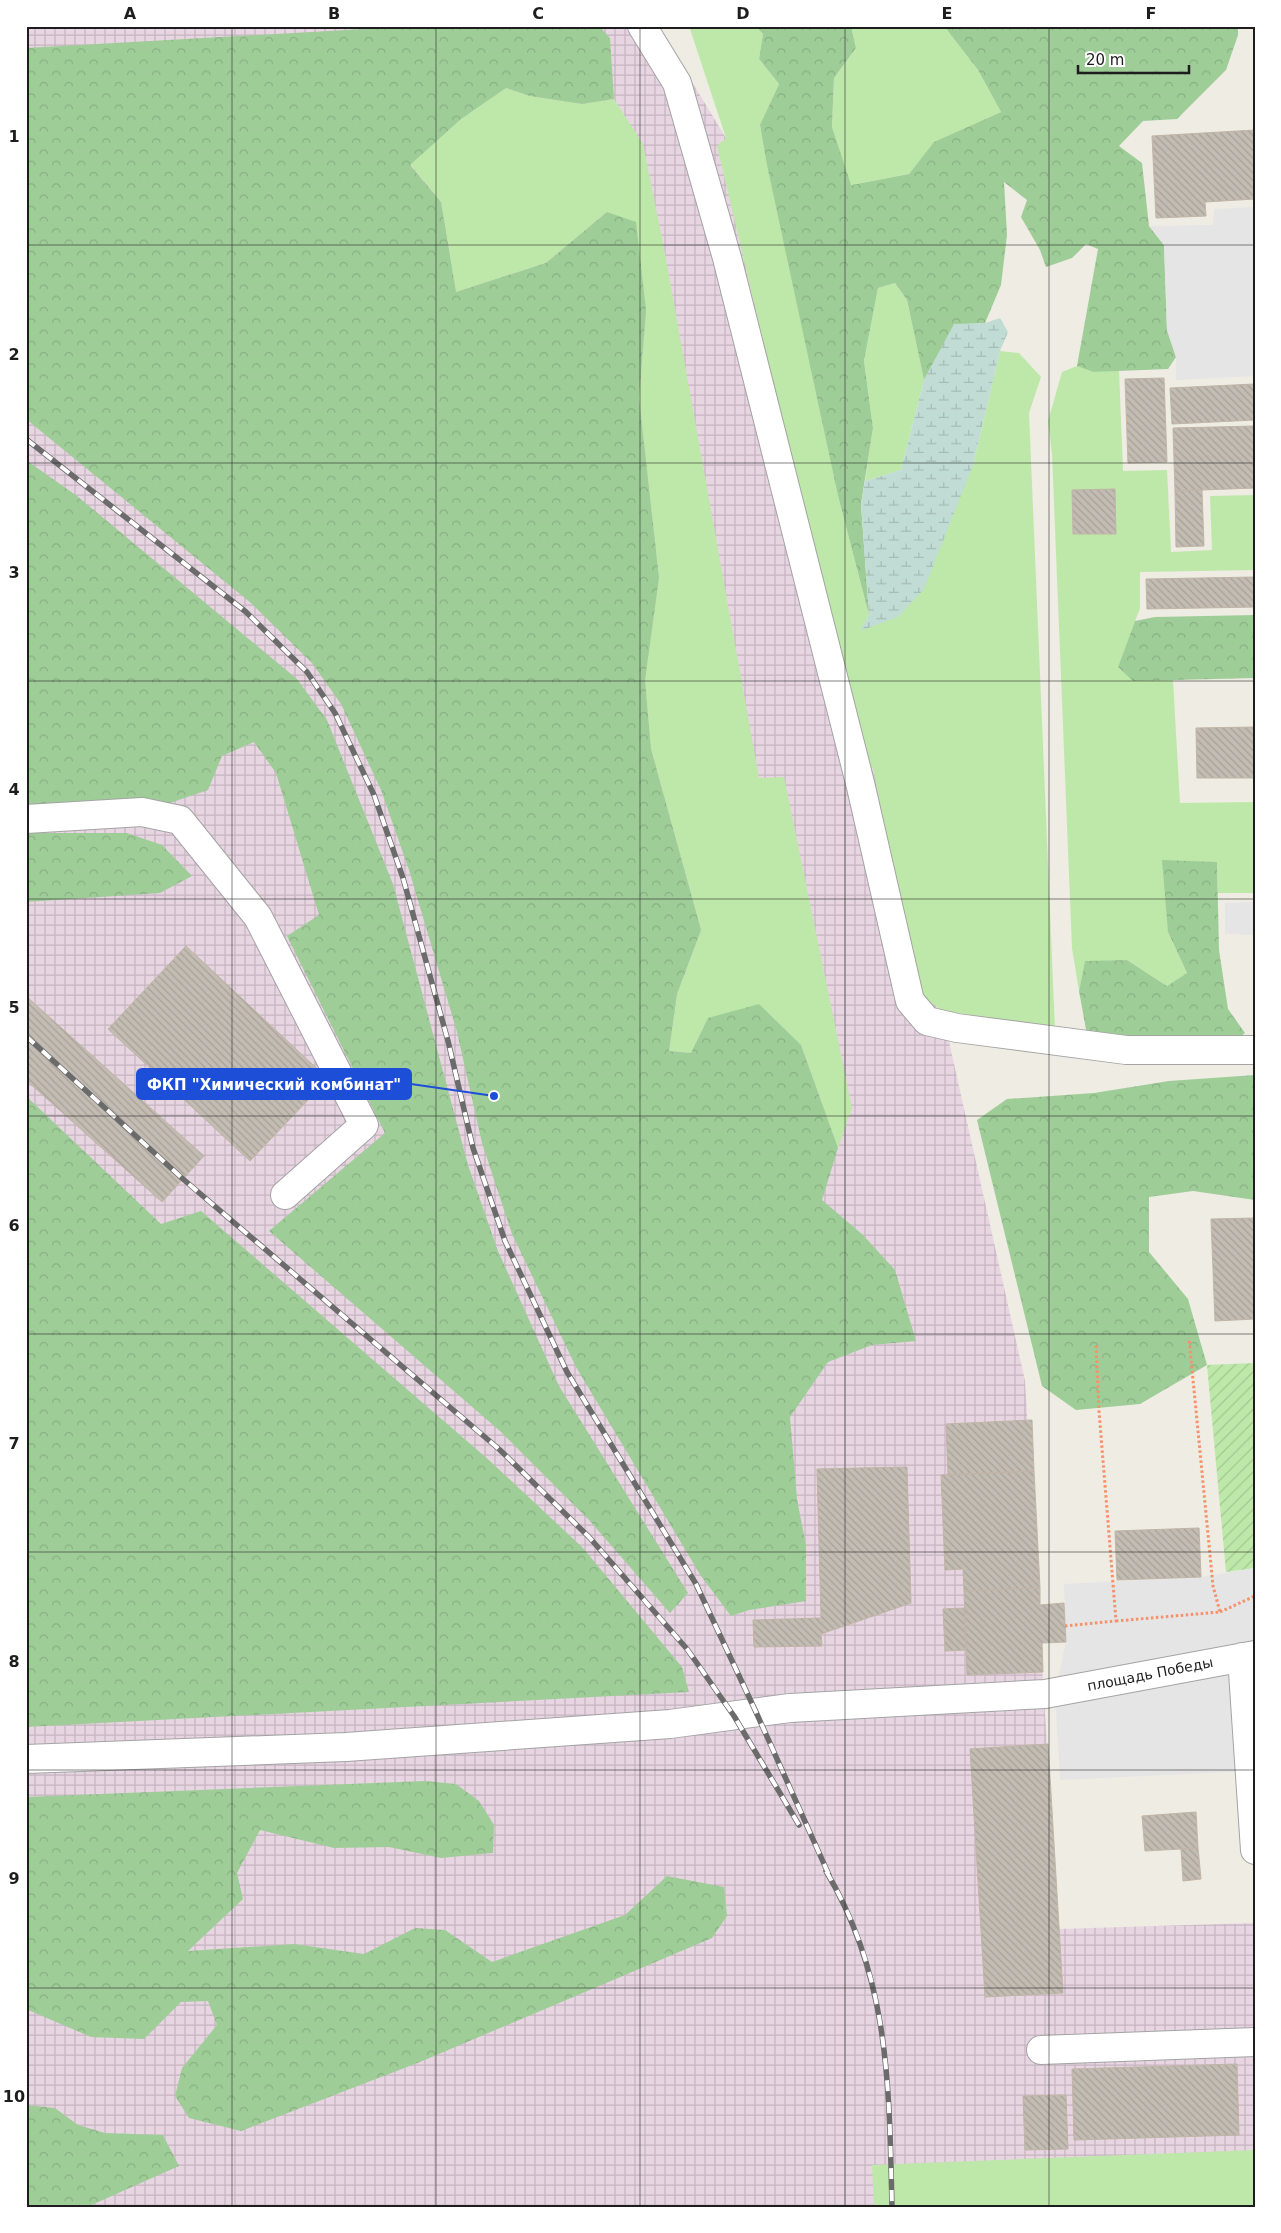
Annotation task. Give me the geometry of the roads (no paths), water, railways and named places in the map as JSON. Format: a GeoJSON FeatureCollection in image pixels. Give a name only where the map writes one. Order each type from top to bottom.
{"type":"FeatureCollection","features":[{"type":"Feature","properties":{"kind":"street"},"geometry":{"type":"LineString","coordinates":[[642,26],[678,83],[727,258],[861,787],[910,1000],[927,1021],[957,1028],[1126,1050],[1255,1050]]}},
{"type":"Feature","properties":{"kind":"street"},"geometry":{"type":"LineString","coordinates":[[26,819],[142,812],[180,820],[258,917],[364,1125],[286,1195]]}},
{"type":"Feature","properties":{"kind":"street"},"geometry":{"type":"LineString","coordinates":[[1249,1656],[1255,1850]]}},
{"type":"Feature","properties":{"kind":"street","name":"площадь Победы"},"geometry":{"type":"LineString","coordinates":[[26,1760],[356,1746],[670,1724],[790,1708],[1045,1694],[1249,1656]]}},
{"type":"Feature","properties":{"kind":"street"},"geometry":{"type":"LineString","coordinates":[[1041,2050],[1255,2042]]}},
{"type":"Feature","properties":{"kind":"railway"},"geometry":{"type":"LineString","coordinates":[[26,439],[246,612],[307,672],[335,713],[374,795],[403,878],[448,1041],[473,1148],[505,1241],[567,1372],[696,1584],[829,1875]]}},
{"type":"Feature","properties":{"kind":"railway"},"geometry":{"type":"LineString","coordinates":[[26,1036],[183,1179],[500,1450],[589,1537],[687,1649],[734,1716],[799,1825]]}},
{"type":"Feature","properties":{"kind":"railway"},"geometry":{"type":"LineString","coordinates":[[826,1871],[847,1911],[863,1952],[874,1993],[882,2034],[887,2076],[892,2207]]}},
{"type":"Feature","properties":{"kind":"place","name":"ФКП \"Химический комбинат\""},"geometry":{"type":"Point","coordinates":[494,1096]}}]}
